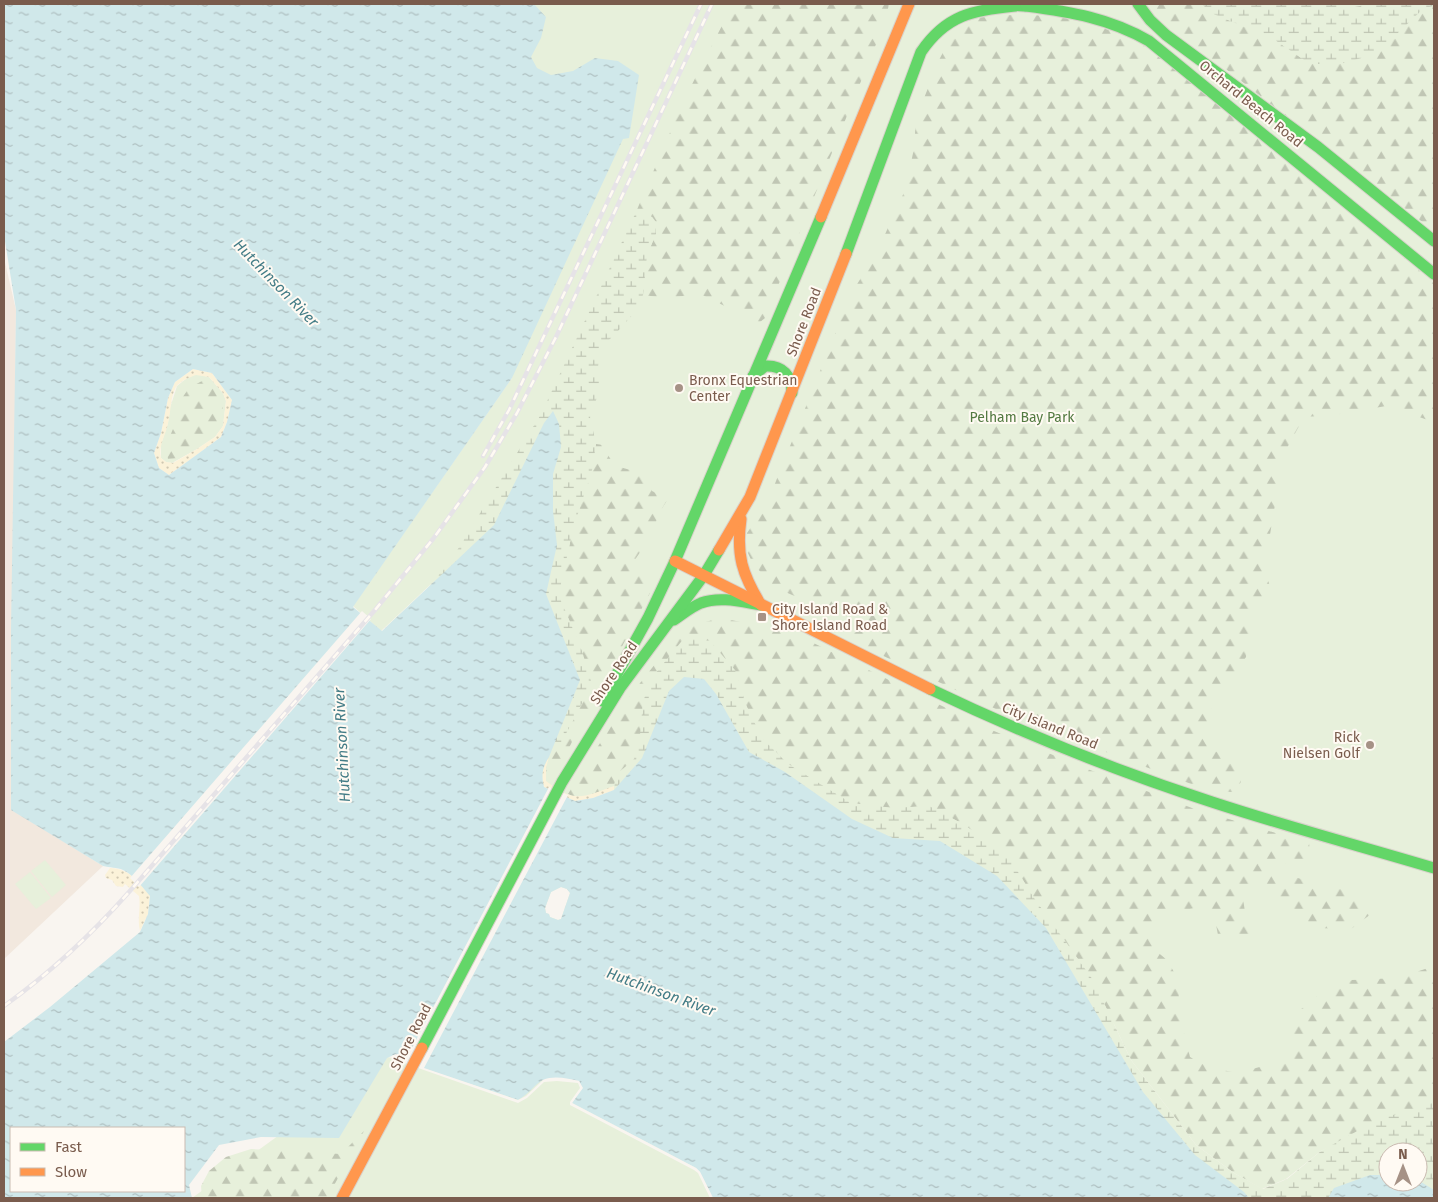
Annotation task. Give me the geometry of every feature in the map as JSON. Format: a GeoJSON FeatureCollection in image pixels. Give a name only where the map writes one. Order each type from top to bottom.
{"type":"FeatureCollection","features":[{"type":"Feature","properties":{"kind":"main road","name":"Shore Road"},"geometry":{"type":"LineString","coordinates":[[562,782],[579,742],[648,618],[675,561],[857,132],[909,4]]}},
{"type":"Feature","properties":{"kind":"main road","name":"Orchard Beach Road"},"geometry":{"type":"LineString","coordinates":[[1002,4],[1097,17],[1119,25],[1149,41],[1434,274]]}},
{"type":"Feature","properties":{"kind":"main road"},"geometry":{"type":"LineString","coordinates":[[1019,6],[1038,4]]}},
{"type":"Feature","properties":{"kind":"main road","name":"Orchard Beach Road"},"geometry":{"type":"LineString","coordinates":[[1138,4],[1150,20],[1166,35],[1318,147],[1434,240]]}},
{"type":"Feature","properties":{"kind":"main road","name":"Shore Road"},"geometry":{"type":"LineString","coordinates":[[342,1198],[562,782],[620,688],[704,575],[750,497],[856,228],[921,52],[933,34],[957,18],[981,10],[1019,6]]}},
{"type":"Feature","properties":{"kind":"main road"},"geometry":{"type":"LineString","coordinates":[[752,377],[765,366],[777,367],[785,371],[790,377],[793,385],[792,394]]}},
{"type":"Feature","properties":{"kind":"main road"},"geometry":{"type":"LineString","coordinates":[[741,513],[738,542],[741,568],[745,579],[761,605]]}},
{"type":"Feature","properties":{"kind":"main road","name":"City Island Road"},"geometry":{"type":"LineString","coordinates":[[675,561],[929,689],[1054,744],[1179,792],[1434,868]]}},
{"type":"Feature","properties":{"kind":"main road"},"geometry":{"type":"LineString","coordinates":[[667,624],[704,603],[730,601],[761,605]]}},
{"type":"Feature","properties":{"kind":"shaded area"},"geometry":{"type":"Polygon","coordinates":[[[4,258],[16,310],[11,809],[103,866],[5,958],[4,258]]]}},
{"type":"Feature","properties":{"kind":"green space","name":"Pelham Bay Park"},"geometry":{"type":"Polygon","coordinates":[[[534,4],[1434,4],[1434,1190],[1428,1176],[1428,1142],[1378,1142],[1378,1147],[614,790],[575,801],[544,787],[494,525],[381,631],[353,606],[512,378],[534,4]]]}},
{"type":"Feature","properties":{"kind":"green space"},"geometry":{"type":"Polygon","coordinates":[[[733,4],[889,4],[885,22],[765,318],[759,323],[752,321],[747,313],[733,310],[700,294],[666,298],[643,295],[647,255],[656,234],[647,210],[636,212],[683,102],[733,4]]]}},
{"type":"Feature","properties":{"kind":"green space"},"geometry":{"type":"Polygon","coordinates":[[[1153,4],[1202,4],[1211,13],[1272,38],[1310,64],[1340,64],[1408,22],[1424,8],[1434,6],[1434,231],[1222,66],[1163,24],[1164,18],[1153,4]]]}},
{"type":"Feature","properties":{"kind":"green space"},"geometry":{"type":"Polygon","coordinates":[[[1202,4],[1334,4],[1350,8],[1369,4],[1434,4],[1434,6],[1424,8],[1376,54],[1340,64],[1310,64],[1272,38],[1211,13],[1202,4]]]}},
{"type":"Feature","properties":{"kind":"green space"},"geometry":{"type":"Polygon","coordinates":[[[1011,15],[1069,16],[1128,37],[1159,55],[1434,283],[1434,422],[1386,406],[1334,415],[1304,417],[1276,473],[1276,499],[1264,570],[1273,594],[1256,608],[1247,643],[1246,657],[1237,670],[1218,686],[1203,739],[1209,749],[1241,760],[1241,782],[1234,792],[1210,791],[1015,718],[839,635],[824,625],[852,633],[877,627],[820,607],[776,588],[753,564],[747,551],[747,533],[766,506],[851,294],[877,252],[906,188],[914,148],[916,119],[938,62],[952,35],[974,18],[1011,15]]]}},
{"type":"Feature","properties":{"kind":"green space"},"geometry":{"type":"Polygon","coordinates":[[[647,210],[656,222],[656,234],[647,255],[643,295],[634,313],[601,348],[598,367],[600,389],[590,417],[596,444],[592,470],[573,529],[561,584],[560,598],[582,651],[591,681],[588,692],[560,745],[549,757],[551,753],[387,626],[428,588],[453,557],[541,414],[636,212],[647,210]]]}},
{"type":"Feature","properties":{"kind":"green space"},"geometry":{"type":"Polygon","coordinates":[[[196,374],[209,377],[223,393],[226,401],[223,426],[215,437],[197,449],[172,463],[166,462],[161,458],[161,444],[177,386],[196,374]]]}},
{"type":"Feature","properties":{"kind":"green space"},"geometry":{"type":"Polygon","coordinates":[[[202,381],[211,384],[223,406],[220,424],[216,433],[208,440],[192,447],[179,458],[168,459],[165,448],[178,417],[180,401],[189,388],[202,381]]]}},
{"type":"Feature","properties":{"kind":"green space"},"geometry":{"type":"Polygon","coordinates":[[[596,444],[603,445],[610,459],[617,465],[642,473],[652,491],[668,499],[659,513],[652,535],[634,561],[634,571],[646,574],[650,593],[550,784],[546,781],[546,768],[549,757],[560,745],[588,692],[582,651],[560,598],[561,584],[573,529],[592,470],[596,444]]]}},
{"type":"Feature","properties":{"kind":"green space"},"geometry":{"type":"Polygon","coordinates":[[[720,618],[789,631],[989,729],[1090,770],[1192,808],[1309,843],[1311,860],[1298,867],[1272,860],[1258,865],[1271,871],[1351,892],[1371,914],[1351,929],[1316,928],[1266,884],[1242,892],[1245,912],[1261,935],[1218,935],[1213,909],[1195,908],[1162,914],[1154,931],[1155,950],[1167,960],[1178,979],[1180,1017],[1190,1057],[1208,1067],[1237,1073],[1293,1058],[1289,1034],[1300,1010],[1321,993],[1352,980],[1398,978],[1434,966],[1434,1101],[1321,1151],[1286,1179],[1262,1189],[1234,1173],[1196,1145],[1131,1060],[1093,980],[1034,898],[1007,854],[961,823],[929,806],[893,808],[851,803],[788,764],[762,738],[746,705],[735,670],[640,735],[634,760],[616,775],[614,786],[580,797],[568,794],[629,697],[667,649],[691,626],[720,618]]]}},
{"type":"Feature","properties":{"kind":"green space"},"geometry":{"type":"Polygon","coordinates":[[[685,637],[710,641],[735,670],[746,705],[762,738],[788,764],[851,803],[893,808],[929,806],[961,823],[1007,854],[1034,898],[1093,980],[1131,1060],[1196,1145],[1234,1173],[1263,1189],[1287,1179],[1321,1151],[1379,1119],[1428,1105],[1434,1101],[1434,1198],[1182,1198],[547,917],[544,910],[548,894],[614,790],[616,775],[634,759],[640,735],[643,701],[655,674],[685,637]],[[561,887],[551,892],[545,908],[546,913],[550,917],[558,920],[561,919],[570,893],[567,889],[561,887]]]}},
{"type":"Feature","properties":{"kind":"green space"},"geometry":{"type":"Polygon","coordinates":[[[45,860],[66,885],[52,897],[31,871],[45,860]]]}},
{"type":"Feature","properties":{"kind":"green space"},"geometry":{"type":"Polygon","coordinates":[[[30,872],[51,898],[36,909],[15,884],[30,872]]]}},
{"type":"Feature","properties":{"kind":"green space"},"geometry":{"type":"Polygon","coordinates":[[[387,1057],[543,1080],[579,1081],[583,1088],[572,1103],[696,1168],[713,1198],[192,1198],[387,1057]]]}},
{"type":"Feature","properties":{"kind":"green space"},"geometry":{"type":"Polygon","coordinates":[[[364,1131],[327,1198],[202,1198],[201,1186],[209,1171],[226,1157],[251,1149],[341,1154],[364,1131]]]}},
{"type":"Feature","properties":{"kind":"sand"},"geometry":{"type":"Polygon","coordinates":[[[193,369],[212,373],[232,400],[221,437],[169,475],[159,468],[154,453],[161,433],[168,398],[175,382],[193,369]],[[196,375],[183,381],[176,387],[160,453],[161,458],[166,462],[173,463],[197,449],[215,437],[223,426],[226,401],[223,393],[209,377],[196,375]]]}},
{"type":"Feature","properties":{"kind":"sand"},"geometry":{"type":"Polygon","coordinates":[[[549,757],[546,768],[546,781],[564,793],[572,796],[587,795],[614,786],[614,790],[593,798],[575,801],[544,787],[543,772],[549,757]]]}},
{"type":"Feature","properties":{"kind":"sand"},"geometry":{"type":"Polygon","coordinates":[[[110,868],[123,870],[128,873],[150,895],[148,914],[140,931],[139,896],[125,884],[123,887],[116,886],[112,880],[106,878],[105,875],[110,868]]]}},
{"type":"Feature","properties":{"kind":"water","name":"Hutchinson River"},"geometry":{"type":"Polygon","coordinates":[[[4,4],[534,4],[546,17],[541,38],[531,57],[537,68],[551,75],[573,71],[595,58],[618,61],[639,75],[629,138],[623,139],[512,378],[353,607],[382,631],[494,525],[544,423],[553,411],[559,424],[561,447],[553,474],[553,511],[557,545],[546,594],[580,680],[545,765],[542,775],[544,787],[575,801],[593,798],[614,790],[642,758],[669,691],[684,677],[704,679],[716,694],[749,752],[785,772],[852,819],[893,838],[940,841],[997,876],[1046,928],[1143,1092],[1195,1155],[1244,1192],[1249,1198],[713,1198],[700,1172],[696,1168],[572,1103],[582,1088],[579,1081],[561,1078],[543,1080],[518,1100],[408,1063],[396,1054],[387,1058],[339,1138],[261,1137],[219,1145],[189,1185],[192,1198],[4,1198],[4,1042],[50,1007],[140,932],[148,914],[150,896],[127,872],[118,868],[103,866],[11,810],[11,629],[16,310],[4,235],[4,4]],[[193,369],[175,382],[168,398],[161,433],[154,453],[159,468],[169,475],[221,437],[232,400],[212,373],[193,369]],[[561,887],[551,892],[545,908],[546,913],[550,917],[558,920],[561,919],[570,893],[567,889],[561,887]]]}},
{"type":"Feature","properties":{"kind":"water"},"geometry":{"type":"Polygon","coordinates":[[[1370,1175],[1378,1175],[1378,1192],[1428,1192],[1428,1186],[1434,1190],[1434,1198],[1328,1198],[1334,1188],[1370,1175]]]}},
{"type":"Feature","properties":{"kind":"pier"},"geometry":{"type":"Polygon","coordinates":[[[362,611],[371,619],[139,887],[130,878],[362,611]]]}},
{"type":"Feature","properties":{"kind":"pier"},"geometry":{"type":"Polygon","coordinates":[[[549,787],[568,795],[424,1068],[518,1100],[526,1096],[543,1080],[557,1078],[579,1081],[583,1088],[572,1103],[696,1168],[700,1172],[713,1198],[710,1198],[698,1173],[694,1170],[570,1105],[570,1102],[580,1088],[578,1083],[544,1082],[527,1098],[518,1103],[404,1063],[549,787]]]}},
{"type":"Feature","properties":{"kind":"railway"},"geometry":{"type":"LineString","coordinates":[[483,456],[509,410],[701,4]]}},
{"type":"Feature","properties":{"kind":"railway"},"geometry":{"type":"LineString","coordinates":[[4,1006],[70,953],[129,892],[375,610],[433,539],[485,467],[517,413],[556,337],[712,4]]}},
{"type":"Feature","properties":{"kind":"traffic: fast"},"geometry":{"type":"LineString","coordinates":[[1006,5],[1024,6],[1038,4]]}},
{"type":"Feature","properties":{"kind":"traffic: fast"},"geometry":{"type":"LineString","coordinates":[[1138,4],[1150,20],[1166,35],[1318,147],[1434,241]]}},
{"type":"Feature","properties":{"kind":"traffic: fast"},"geometry":{"type":"LineString","coordinates":[[846,254],[921,52],[930,40],[951,22],[973,13],[1015,6]]}},
{"type":"Feature","properties":{"kind":"traffic: fast"},"geometry":{"type":"LineString","coordinates":[[1026,6],[1104,21],[1149,41],[1434,274]]}},
{"type":"Feature","properties":{"kind":"traffic: fast"},"geometry":{"type":"LineString","coordinates":[[602,701],[648,618],[675,561],[821,217]]}},
{"type":"Feature","properties":{"kind":"traffic: fast"},"geometry":{"type":"LineString","coordinates":[[753,376],[765,366],[777,367],[788,377],[792,393]]}},
{"type":"Feature","properties":{"kind":"traffic: fast"},"geometry":{"type":"LineString","coordinates":[[422,1048],[562,782],[620,688],[704,575],[719,550]]}},
{"type":"Feature","properties":{"kind":"traffic: fast"},"geometry":{"type":"LineString","coordinates":[[674,620],[694,606],[708,601],[731,600],[761,605]]}},
{"type":"Feature","properties":{"kind":"traffic: fast"},"geometry":{"type":"LineString","coordinates":[[930,689],[1034,736],[1140,777],[1212,802],[1434,868]]}},
{"type":"Feature","properties":{"kind":"traffic: slow"},"geometry":{"type":"LineString","coordinates":[[821,217],[909,4]]}},
{"type":"Feature","properties":{"kind":"traffic: slow"},"geometry":{"type":"LineString","coordinates":[[719,550],[750,497],[846,254]]}},
{"type":"Feature","properties":{"kind":"traffic: slow"},"geometry":{"type":"LineString","coordinates":[[741,519],[739,543],[742,564],[749,584],[761,605]]}},
{"type":"Feature","properties":{"kind":"traffic: slow"},"geometry":{"type":"LineString","coordinates":[[675,561],[930,689]]}},
{"type":"Feature","properties":{"kind":"traffic: slow"},"geometry":{"type":"LineString","coordinates":[[342,1198],[422,1048]]}},
{"type":"Feature","properties":{"kind":"place","name":"Bronx Equestrian Center"},"geometry":{"type":"Point","coordinates":[679,388]}},
{"type":"Feature","properties":{"kind":"place","name":"City Island Road & Shore Island Road"},"geometry":{"type":"Point","coordinates":[762,617]}},
{"type":"Feature","properties":{"kind":"place","name":"Rick Nielsen Golf"},"geometry":{"type":"Point","coordinates":[1370,745]}}]}
